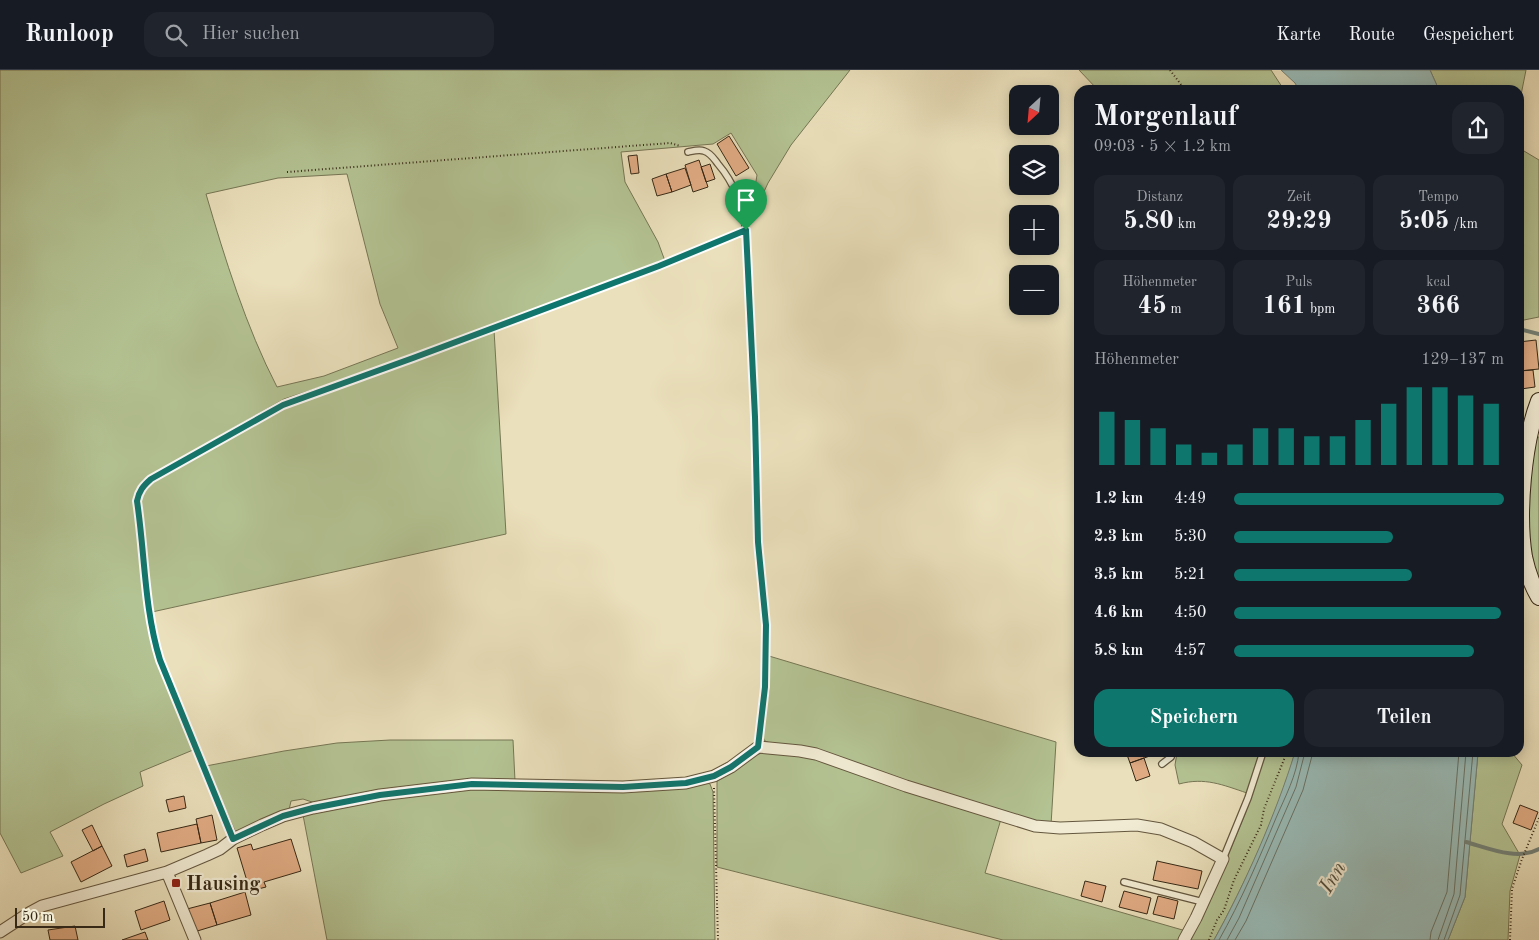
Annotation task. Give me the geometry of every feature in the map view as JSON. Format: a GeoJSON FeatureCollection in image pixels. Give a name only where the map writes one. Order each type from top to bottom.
{"type":"FeatureCollection","features":[{"type":"Feature","properties":{"kind":"street"},"geometry":{"type":"LineString","coordinates":[[1524,484],[1529,440],[1539,401]]}},
{"type":"Feature","properties":{"kind":"street"},"geometry":{"type":"LineString","coordinates":[[1524,558],[1533,586],[1539,597]]}},
{"type":"Feature","properties":{"kind":"street"},"geometry":{"type":"LineString","coordinates":[[0,932],[29,912],[42,906],[167,872],[214,852],[233,839],[283,816],[313,808],[380,795],[472,784],[623,787],[686,783],[714,776],[731,767],[758,747],[816,754],[906,786],[1034,826],[1060,828],[1137,825],[1161,829],[1193,842],[1222,859],[1204,902],[1184,940]]}},
{"type":"Feature","properties":{"kind":"street"},"geometry":{"type":"LineString","coordinates":[[167,872],[195,940]]}},
{"type":"Feature","properties":{"kind":"lane"},"geometry":{"type":"LineString","coordinates":[[688,152],[702,150],[709,153],[727,174],[738,195],[746,230],[755,417],[758,542],[766,625],[765,687],[758,747]]}},
{"type":"Feature","properties":{"kind":"lane"},"geometry":{"type":"LineString","coordinates":[[1162,764],[1171,757]]}},
{"type":"Feature","properties":{"kind":"lane"},"geometry":{"type":"LineString","coordinates":[[1222,859],[1248,798],[1261,757]]}},
{"type":"Feature","properties":{"kind":"lane"},"geometry":{"type":"LineString","coordinates":[[1124,882],[1204,902]]}},
{"type":"Feature","properties":{"kind":"path"},"geometry":{"type":"LineString","coordinates":[[1170,70],[1181,85]]}},
{"type":"Feature","properties":{"kind":"path"},"geometry":{"type":"LineString","coordinates":[[287,172],[670,143],[677,144],[688,152]]}},
{"type":"Feature","properties":{"kind":"path"},"geometry":{"type":"LineString","coordinates":[[233,839],[154,641],[137,501],[143,486],[151,479],[283,405],[659,266],[746,230]]}},
{"type":"Feature","properties":{"kind":"path"},"geometry":{"type":"LineString","coordinates":[[1209,940],[1217,920],[1224,910],[1234,880],[1261,825],[1264,809],[1285,757]]}},
{"type":"Feature","properties":{"kind":"path"},"geometry":{"type":"LineString","coordinates":[[714,776],[718,940]]}},
{"type":"Feature","properties":{"kind":"path"},"geometry":{"type":"LineString","coordinates":[[1510,940],[1512,889],[1539,818]]}},
{"type":"Feature","properties":{"kind":"green space"},"geometry":{"type":"Polygon","coordinates":[[[0,70],[850,70],[791,145],[768,183],[749,224],[757,175],[731,133],[713,144],[621,152],[625,182],[658,242],[665,261],[407,359],[284,399],[143,480],[134,496],[146,615],[154,652],[188,733],[193,750],[140,772],[143,786],[50,832],[63,856],[21,873],[0,833],[0,70]],[[347,174],[278,178],[206,194],[246,317],[277,387],[324,376],[398,348],[380,304],[347,174]]]}},
{"type":"Feature","properties":{"kind":"green space"},"geometry":{"type":"Polygon","coordinates":[[[1079,70],[1271,70],[1281,85],[1093,85],[1079,70]]]}},
{"type":"Feature","properties":{"kind":"green space"},"geometry":{"type":"Polygon","coordinates":[[[1430,70],[1526,70],[1523,85],[1437,85],[1430,70]]]}},
{"type":"Feature","properties":{"kind":"green space"},"geometry":{"type":"Polygon","coordinates":[[[1524,151],[1539,160],[1539,317],[1524,320],[1524,151]]]}},
{"type":"Feature","properties":{"kind":"green space"},"geometry":{"type":"Polygon","coordinates":[[[494,330],[506,534],[152,612],[140,500],[146,486],[280,408],[494,330]]]}},
{"type":"Feature","properties":{"kind":"green space"},"geometry":{"type":"Polygon","coordinates":[[[1536,437],[1539,437],[1539,581],[1530,560],[1527,494],[1536,437]]]}},
{"type":"Feature","properties":{"kind":"green space"},"geometry":{"type":"Polygon","coordinates":[[[769,656],[1056,742],[1051,825],[767,742],[764,740],[762,733],[769,691],[769,656]]]}},
{"type":"Feature","properties":{"kind":"green space"},"geometry":{"type":"Polygon","coordinates":[[[390,740],[513,740],[515,781],[318,804],[303,799],[291,801],[289,810],[236,833],[206,766],[337,743],[390,740]]]}},
{"type":"Feature","properties":{"kind":"green space"},"geometry":{"type":"Polygon","coordinates":[[[762,753],[816,757],[1001,819],[985,873],[1186,931],[1181,940],[1003,940],[717,867],[717,778],[750,757],[762,753]]]}},
{"type":"Feature","properties":{"kind":"green space"},"geometry":{"type":"Polygon","coordinates":[[[1176,757],[1259,757],[1247,793],[1206,782],[1197,781],[1179,784],[1175,765],[1176,757]]]}},
{"type":"Feature","properties":{"kind":"green space"},"geometry":{"type":"Polygon","coordinates":[[[1265,757],[1294,757],[1270,824],[1249,872],[1214,940],[1188,940],[1221,872],[1245,814],[1265,757]]]}},
{"type":"Feature","properties":{"kind":"green space"},"geometry":{"type":"Polygon","coordinates":[[[1478,757],[1515,757],[1522,765],[1502,824],[1520,855],[1510,891],[1508,940],[1448,940],[1465,897],[1478,757]]]}},
{"type":"Feature","properties":{"kind":"green space"},"geometry":{"type":"Polygon","coordinates":[[[706,782],[710,784],[713,792],[715,940],[327,940],[303,815],[401,796],[452,791],[554,785],[706,782]]]}},
{"type":"Feature","properties":{"kind":"water"},"geometry":{"type":"Polygon","coordinates":[[[1281,70],[1430,70],[1437,85],[1296,85],[1281,70]]]}},
{"type":"Feature","properties":{"kind":"water","name":"Inn"},"geometry":{"type":"Polygon","coordinates":[[[1293,757],[1478,757],[1465,897],[1448,940],[1214,940],[1259,848],[1293,757]]]}},
{"type":"Feature","properties":{"kind":"building"},"geometry":{"type":"Polygon","coordinates":[[[729,136],[749,168],[736,176],[717,144],[729,136]]]}},
{"type":"Feature","properties":{"kind":"building"},"geometry":{"type":"Polygon","coordinates":[[[637,155],[639,173],[631,174],[628,156],[637,155]]]}},
{"type":"Feature","properties":{"kind":"building"},"geometry":{"type":"Polygon","coordinates":[[[699,160],[708,187],[693,192],[685,165],[699,160]]]}},
{"type":"Feature","properties":{"kind":"building"},"geometry":{"type":"Polygon","coordinates":[[[710,164],[715,179],[706,182],[701,167],[710,164]]]}},
{"type":"Feature","properties":{"kind":"building"},"geometry":{"type":"Polygon","coordinates":[[[685,168],[691,185],[672,192],[666,174],[685,168]]]}},
{"type":"Feature","properties":{"kind":"building"},"geometry":{"type":"Polygon","coordinates":[[[666,174],[672,192],[657,196],[652,179],[666,174]]]}},
{"type":"Feature","properties":{"kind":"building"},"geometry":{"type":"Polygon","coordinates":[[[1536,340],[1539,369],[1524,370],[1524,341],[1536,340]]]}},
{"type":"Feature","properties":{"kind":"building"},"geometry":{"type":"Polygon","coordinates":[[[1533,370],[1535,387],[1524,389],[1524,371],[1533,370]]]}},
{"type":"Feature","properties":{"kind":"building"},"geometry":{"type":"Polygon","coordinates":[[[1128,757],[1147,757],[1130,763],[1128,757]]]}},
{"type":"Feature","properties":{"kind":"building"},"geometry":{"type":"Polygon","coordinates":[[[1144,758],[1150,776],[1136,781],[1130,763],[1144,758]]]}},
{"type":"Feature","properties":{"kind":"building"},"geometry":{"type":"Polygon","coordinates":[[[184,796],[186,808],[169,812],[166,800],[184,796]]]}},
{"type":"Feature","properties":{"kind":"building"},"geometry":{"type":"Polygon","coordinates":[[[1520,805],[1538,812],[1531,830],[1513,823],[1520,805]]]}},
{"type":"Feature","properties":{"kind":"building"},"geometry":{"type":"Polygon","coordinates":[[[212,815],[217,840],[201,843],[196,819],[212,815]]]}},
{"type":"Feature","properties":{"kind":"building"},"geometry":{"type":"Polygon","coordinates":[[[197,824],[201,843],[161,852],[157,833],[197,824]]]}},
{"type":"Feature","properties":{"kind":"building"},"geometry":{"type":"Polygon","coordinates":[[[92,825],[102,846],[93,851],[82,830],[92,825]]]}},
{"type":"Feature","properties":{"kind":"building"},"geometry":{"type":"Polygon","coordinates":[[[291,839],[301,871],[264,882],[266,887],[250,891],[237,848],[251,844],[253,850],[291,839]]]}},
{"type":"Feature","properties":{"kind":"building"},"geometry":{"type":"Polygon","coordinates":[[[102,846],[112,866],[81,882],[71,862],[102,846]]]}},
{"type":"Feature","properties":{"kind":"building"},"geometry":{"type":"Polygon","coordinates":[[[145,849],[148,861],[127,867],[124,855],[145,849]]]}},
{"type":"Feature","properties":{"kind":"building"},"geometry":{"type":"Polygon","coordinates":[[[1157,861],[1202,871],[1198,889],[1153,880],[1157,861]]]}},
{"type":"Feature","properties":{"kind":"building"},"geometry":{"type":"Polygon","coordinates":[[[1085,881],[1106,886],[1102,902],[1081,896],[1085,881]]]}},
{"type":"Feature","properties":{"kind":"building"},"geometry":{"type":"Polygon","coordinates":[[[1124,891],[1151,898],[1147,914],[1119,907],[1124,891]]]}},
{"type":"Feature","properties":{"kind":"building"},"geometry":{"type":"Polygon","coordinates":[[[245,892],[251,915],[217,925],[210,903],[245,892]]]}},
{"type":"Feature","properties":{"kind":"building"},"geometry":{"type":"Polygon","coordinates":[[[1158,896],[1178,901],[1174,919],[1153,914],[1158,896]]]}},
{"type":"Feature","properties":{"kind":"building"},"geometry":{"type":"Polygon","coordinates":[[[164,901],[170,920],[141,930],[135,911],[164,901]]]}},
{"type":"Feature","properties":{"kind":"building"},"geometry":{"type":"Polygon","coordinates":[[[210,903],[217,925],[194,932],[187,909],[210,903]]]}},
{"type":"Feature","properties":{"kind":"building"},"geometry":{"type":"Polygon","coordinates":[[[75,926],[78,940],[50,940],[48,930],[75,926]]]}},
{"type":"Feature","properties":{"kind":"building"},"geometry":{"type":"Polygon","coordinates":[[[145,932],[148,940],[122,940],[145,932]]]}},
{"type":"Feature","properties":{"kind":"waterway"},"geometry":{"type":"LineString","coordinates":[[1524,330],[1539,334]]}},
{"type":"Feature","properties":{"kind":"waterway"},"geometry":{"type":"LineString","coordinates":[[1466,842],[1512,854],[1521,854],[1539,849]]}},
{"type":"Feature","properties":{"kind":"place","name":"Hausing"},"geometry":{"type":"Point","coordinates":[176,883]}},
{"type":"Feature","properties":{"kind":"route"},"geometry":{"type":"LineString","coordinates":[[746,230],[755,417],[758,542],[766,625],[765,687],[758,747],[748,756],[714,776],[686,783],[623,787],[554,784],[472,784],[380,795],[283,816],[233,839],[154,641],[137,501],[143,486],[151,479],[283,405],[659,266],[746,230]]}}]}
